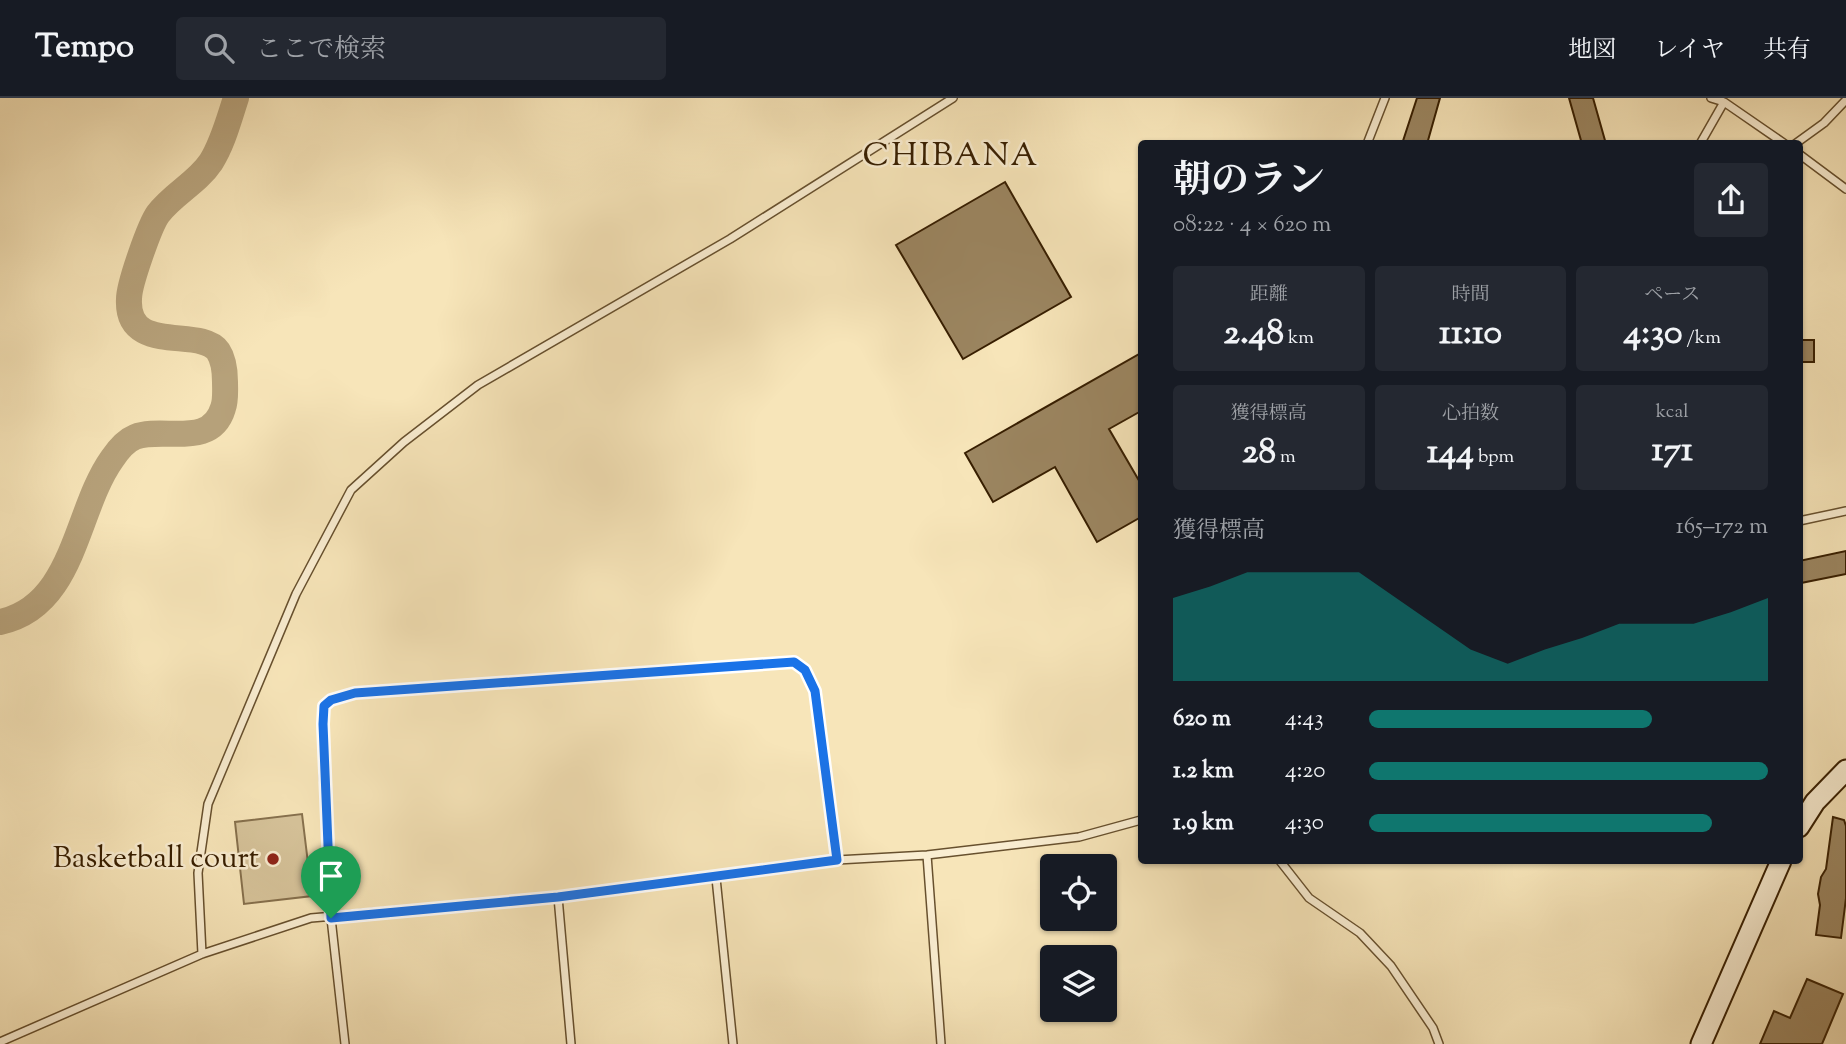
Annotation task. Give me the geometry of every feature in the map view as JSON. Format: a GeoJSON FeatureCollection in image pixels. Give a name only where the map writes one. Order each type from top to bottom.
{"type":"FeatureCollection","features":[{"type":"Feature","properties":{"kind":"main road"},"geometry":{"type":"LineString","coordinates":[[1803,821],[1815,802],[1846,770]]}},
{"type":"Feature","properties":{"kind":"main road"},"geometry":{"type":"LineString","coordinates":[[1701,1044],[1780,864]]}},
{"type":"Feature","properties":{"kind":"lane"},"geometry":{"type":"LineString","coordinates":[[202,954],[198,873],[208,804],[296,594],[351,490],[404,442],[478,385],[730,239],[953,98]]}},
{"type":"Feature","properties":{"kind":"lane"},"geometry":{"type":"LineString","coordinates":[[1369,140],[1385,98]]}},
{"type":"Feature","properties":{"kind":"lane"},"geometry":{"type":"LineString","coordinates":[[1711,98],[1724,102],[1778,140]]}},
{"type":"Feature","properties":{"kind":"lane"},"geometry":{"type":"LineString","coordinates":[[1801,140],[1824,123],[1846,100]]}},
{"type":"Feature","properties":{"kind":"lane"},"geometry":{"type":"LineString","coordinates":[[1702,140],[1724,102]]}},
{"type":"Feature","properties":{"kind":"lane"},"geometry":{"type":"LineString","coordinates":[[1803,157],[1846,189]]}},
{"type":"Feature","properties":{"kind":"lane"},"geometry":{"type":"LineString","coordinates":[[1803,520],[1846,511]]}},
{"type":"Feature","properties":{"kind":"lane"},"geometry":{"type":"LineString","coordinates":[[345,1044],[331,918],[323,763],[324,706],[331,700],[355,693],[794,662],[805,670],[815,691],[837,860]]}},
{"type":"Feature","properties":{"kind":"lane"},"geometry":{"type":"LineString","coordinates":[[0,1042],[202,954],[311,918],[558,897],[837,860],[927,855],[1079,837],[1138,821]]}},
{"type":"Feature","properties":{"kind":"lane"},"geometry":{"type":"LineString","coordinates":[[927,855],[941,1044]]}},
{"type":"Feature","properties":{"kind":"lane"},"geometry":{"type":"LineString","coordinates":[[1282,864],[1309,898],[1360,933],[1391,966],[1433,1028],[1439,1044]]}},
{"type":"Feature","properties":{"kind":"lane"},"geometry":{"type":"LineString","coordinates":[[716,878],[733,1044]]}},
{"type":"Feature","properties":{"kind":"lane"},"geometry":{"type":"LineString","coordinates":[[558,897],[571,1044]]}},
{"type":"Feature","properties":{"kind":"shaded area","name":"Basketball court"},"geometry":{"type":"Polygon","coordinates":[[[302,814],[312,896],[244,904],[235,822],[302,814]]]}},
{"type":"Feature","properties":{"kind":"building"},"geometry":{"type":"Polygon","coordinates":[[[1417,98],[1440,98],[1428,140],[1403,140],[1417,98]]]}},
{"type":"Feature","properties":{"kind":"building"},"geometry":{"type":"Polygon","coordinates":[[[1569,98],[1593,98],[1605,140],[1581,140],[1569,98]]]}},
{"type":"Feature","properties":{"kind":"building"},"geometry":{"type":"Polygon","coordinates":[[[1005,182],[1071,297],[963,359],[896,245],[1005,182]]]}},
{"type":"Feature","properties":{"kind":"building"},"geometry":{"type":"Polygon","coordinates":[[[1803,340],[1814,340],[1814,362],[1803,362],[1803,340]]]}},
{"type":"Feature","properties":{"kind":"building"},"geometry":{"type":"Polygon","coordinates":[[[1138,355],[1138,413],[1109,429],[1138,479],[1138,519],[1097,542],[1055,467],[993,502],[965,453],[1138,355]]]}},
{"type":"Feature","properties":{"kind":"building"},"geometry":{"type":"Polygon","coordinates":[[[1846,551],[1846,574],[1803,583],[1803,560],[1846,551]]]}},
{"type":"Feature","properties":{"kind":"building"},"geometry":{"type":"Polygon","coordinates":[[[1833,817],[1844,820],[1846,826],[1846,898],[1841,938],[1816,935],[1820,905],[1818,894],[1821,877],[1826,869],[1833,817]]]}},
{"type":"Feature","properties":{"kind":"building"},"geometry":{"type":"Polygon","coordinates":[[[1807,979],[1843,994],[1822,1044],[1760,1044],[1774,1011],[1790,1018],[1807,979]]]}},
{"type":"Feature","properties":{"kind":"waterway"},"geometry":{"type":"LineString","coordinates":[[0,622],[25,613],[44,597],[59,577],[100,480],[122,446],[131,439],[146,434],[185,434],[208,428],[217,421],[223,408],[225,374],[218,351],[209,344],[196,340],[151,334],[139,328],[131,317],[129,299],[136,268],[154,220],[211,162],[236,98]]}},
{"type":"Feature","properties":{"kind":"place","name":"Basketball court"},"geometry":{"type":"Point","coordinates":[273,859]}},
{"type":"Feature","properties":{"kind":"district","name":"CHIBANA"},"geometry":{"type":"Point","coordinates":[951,157]}},
{"type":"Feature","properties":{"kind":"route"},"geometry":{"type":"LineString","coordinates":[[794,662],[805,670],[815,691],[837,860],[558,897],[331,918],[323,724],[324,706],[331,700],[355,693],[500,685],[769,663],[794,662]]}}]}
